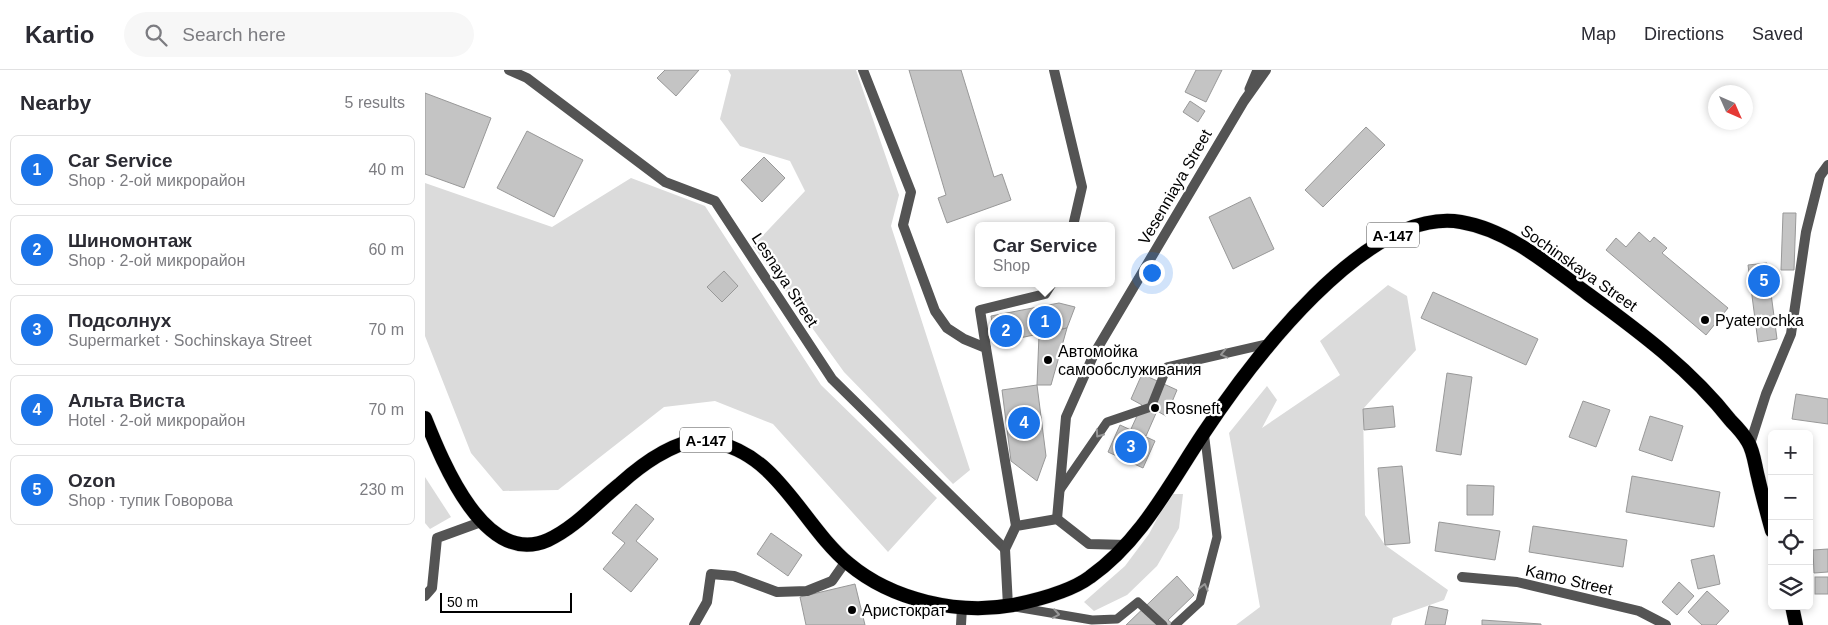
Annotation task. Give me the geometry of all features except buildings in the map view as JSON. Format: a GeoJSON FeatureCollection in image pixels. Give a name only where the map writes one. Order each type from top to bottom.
{"type":"FeatureCollection","features":[{"type":"Feature","properties":{"kind":"highway","name":"Sochinskaya Street"},"geometry":{"type":"LineString","coordinates":[[1008,606],[1075,586],[1090,578],[1127,545],[1158,505],[1205,431],[1272,342],[1316,294],[1380,241],[1422,225],[1450,221],[1467,223],[1527,250],[1624,320],[1683,367],[1712,396],[1750,444],[1769,520]]}},
{"type":"Feature","properties":{"kind":"highway","name":"А-147"},"geometry":{"type":"LineString","coordinates":[[425,418],[454,479],[481,522],[509,542],[520,545],[542,542],[570,528],[648,460],[701,439],[731,446],[745,453],[770,472],[819,534],[846,561],[872,581],[907,597],[962,606],[1008,606]]}},
{"type":"Feature","properties":{"kind":"highway"},"geometry":{"type":"LineString","coordinates":[[1793,610],[1796,625]]}},
{"type":"Feature","properties":{"kind":"street","name":"Lesnaya Street"},"geometry":{"type":"LineString","coordinates":[[509,70],[527,78],[665,182],[715,201],[832,379],[1005,549]]}},
{"type":"Feature","properties":{"kind":"street"},"geometry":{"type":"LineString","coordinates":[[863,70],[911,192],[903,225],[935,311],[947,328],[964,339],[986,348]]}},
{"type":"Feature","properties":{"kind":"street"},"geometry":{"type":"LineString","coordinates":[[1054,70],[1082,187],[1074,222]]}},
{"type":"Feature","properties":{"kind":"street","name":"Vesenniaya Street"},"geometry":{"type":"LineString","coordinates":[[1057,519],[1066,417],[1094,354],[1244,101],[1265,70]]}},
{"type":"Feature","properties":{"kind":"street"},"geometry":{"type":"LineString","coordinates":[[1750,444],[1767,394],[1791,334],[1806,232],[1820,176],[1828,165]]}},
{"type":"Feature","properties":{"kind":"street"},"geometry":{"type":"LineString","coordinates":[[1008,606],[1005,549],[1016,526],[980,310],[1045,294],[1049,287]]}},
{"type":"Feature","properties":{"kind":"street"},"geometry":{"type":"LineString","coordinates":[[1016,526],[1057,519],[1089,544],[1127,545]]}},
{"type":"Feature","properties":{"kind":"street"},"geometry":{"type":"LineString","coordinates":[[425,596],[432,588],[437,538],[481,522]]}},
{"type":"Feature","properties":{"kind":"street"},"geometry":{"type":"LineString","coordinates":[[694,625],[707,602],[711,574],[734,576],[777,592],[807,591],[831,581],[846,561]]}},
{"type":"Feature","properties":{"kind":"street","name":"Kamo Street"},"geometry":{"type":"LineString","coordinates":[[1462,577],[1527,585],[1639,611],[1666,625]]}},
{"type":"Feature","properties":{"kind":"street"},"geometry":{"type":"LineString","coordinates":[[961,625],[962,606]]}},
{"type":"Feature","properties":{"kind":"lane"},"geometry":{"type":"LineString","coordinates":[[1244,101],[1257,70]]}},
{"type":"Feature","properties":{"kind":"lane"},"geometry":{"type":"LineString","coordinates":[[1060,490],[1107,422],[1151,407],[1167,367],[1272,342]]}},
{"type":"Feature","properties":{"kind":"lane"},"geometry":{"type":"LineString","coordinates":[[1175,625],[1200,602],[1217,537],[1205,431]]}},
{"type":"Feature","properties":{"kind":"lane"},"geometry":{"type":"LineString","coordinates":[[1008,606],[1091,620],[1117,619],[1138,602],[1163,625]]}},
{"type":"Feature","properties":{"kind":"shaded area"},"geometry":{"type":"Polygon","coordinates":[[[728,70],[856,70],[899,195],[891,226],[970,470],[953,484],[844,372],[753,246],[805,191],[790,161],[740,146],[720,119],[731,75],[728,70]]]}},
{"type":"Feature","properties":{"kind":"shaded area"},"geometry":{"type":"Polygon","coordinates":[[[631,178],[705,206],[821,385],[937,498],[888,552],[773,424],[715,401],[664,407],[558,490],[503,491],[471,453],[425,336],[425,183],[552,227],[631,178]]]}},
{"type":"Feature","properties":{"kind":"shaded area"},"geometry":{"type":"Polygon","coordinates":[[[1388,285],[1407,296],[1416,350],[1363,409],[1365,515],[1385,545],[1448,590],[1444,600],[1393,618],[1391,625],[1236,625],[1260,607],[1229,433],[1267,386],[1277,400],[1262,428],[1340,375],[1320,341],[1388,285]]]}},
{"type":"Feature","properties":{"kind":"shaded area"},"geometry":{"type":"Polygon","coordinates":[[[425,477],[451,517],[430,529],[425,523],[425,477]]]}},
{"type":"Feature","properties":{"kind":"shaded area"},"geometry":{"type":"Polygon","coordinates":[[[1170,494],[1183,494],[1179,528],[1157,566],[1127,595],[1094,611],[1084,602],[1125,566],[1149,534],[1170,494]]]}},
{"type":"Feature","properties":{"kind":"place","name":"Ozon"},"geometry":{"type":"Point","coordinates":[1764,281]}},
{"type":"Feature","properties":{"kind":"place","name":"Pyaterochka"},"geometry":{"type":"Point","coordinates":[1705,320]}},
{"type":"Feature","properties":{"kind":"place","name":"Car Service"},"geometry":{"type":"Point","coordinates":[1045,322]}},
{"type":"Feature","properties":{"kind":"place","name":"Шиномонтаж"},"geometry":{"type":"Point","coordinates":[1006,331]}},
{"type":"Feature","properties":{"kind":"place","name":"Автомойка самообслуживания"},"geometry":{"type":"Point","coordinates":[1048,360]}},
{"type":"Feature","properties":{"kind":"place","name":"Rosneft"},"geometry":{"type":"Point","coordinates":[1155,408]}},
{"type":"Feature","properties":{"kind":"place","name":"Альта Виста"},"geometry":{"type":"Point","coordinates":[1024,423]}},
{"type":"Feature","properties":{"kind":"place","name":"Подсолнух"},"geometry":{"type":"Point","coordinates":[1131,447]}},
{"type":"Feature","properties":{"kind":"place","name":"Аристократ"},"geometry":{"type":"Point","coordinates":[852,610]}}]}
